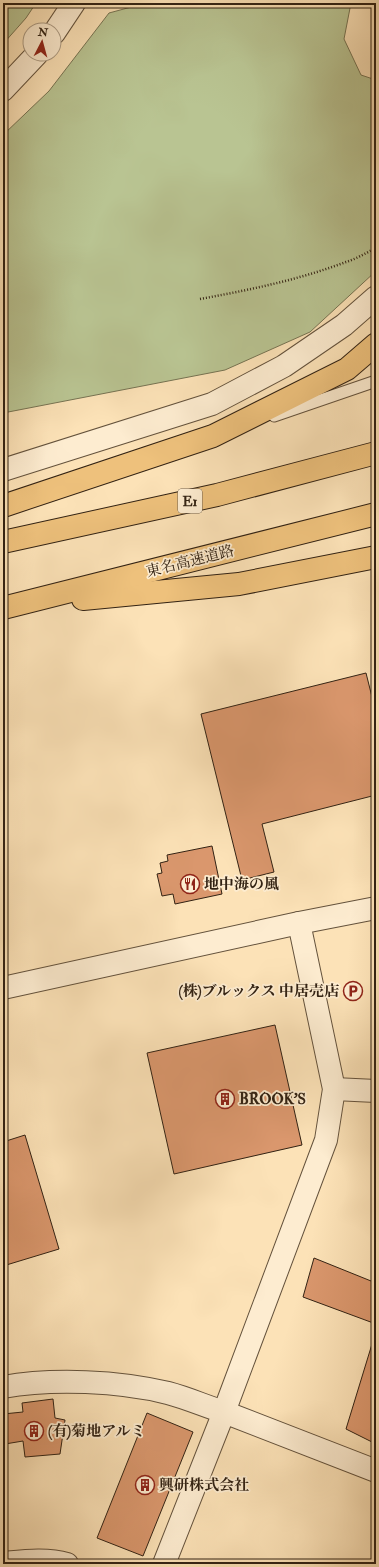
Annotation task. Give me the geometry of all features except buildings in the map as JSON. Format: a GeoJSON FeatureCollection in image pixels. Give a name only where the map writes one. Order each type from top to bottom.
{"type":"FeatureCollection","features":[{"type":"Feature","properties":{"kind":"highway"},"geometry":{"type":"LineString","coordinates":[[3,506],[213,436],[347,369],[376,344]]}},
{"type":"Feature","properties":{"kind":"highway","name":"E1"},"geometry":{"type":"LineString","coordinates":[[3,542],[217,495],[376,453]]}},
{"type":"Feature","properties":{"kind":"highway","name":"東名高速道路"},"geometry":{"type":"LineString","coordinates":[[8,607],[376,514]]}},
{"type":"Feature","properties":{"kind":"highway"},"geometry":{"type":"LineString","coordinates":[[8,607],[239,584],[376,557]]}},
{"type":"Feature","properties":{"kind":"street"},"geometry":{"type":"LineString","coordinates":[[61,22],[74,3]]}},
{"type":"Feature","properties":{"kind":"street"},"geometry":{"type":"LineString","coordinates":[[3,90],[29,62]]}},
{"type":"Feature","properties":{"kind":"street"},"geometry":{"type":"LineString","coordinates":[[3,470],[212,404],[284,366],[344,325],[376,297]]}},
{"type":"Feature","properties":{"kind":"street"},"geometry":{"type":"LineString","coordinates":[[3,988],[299,923],[376,908]]}},
{"type":"Feature","properties":{"kind":"street"},"geometry":{"type":"LineString","coordinates":[[164,1564],[224,1412],[326,1140],[334,1089],[299,923]]}},
{"type":"Feature","properties":{"kind":"street"},"geometry":{"type":"LineString","coordinates":[[334,1089],[376,1091]]}},
{"type":"Feature","properties":{"kind":"street"},"geometry":{"type":"LineString","coordinates":[[3,1388],[22,1384],[72,1381],[120,1385],[168,1393],[224,1412],[376,1471]]}},
{"type":"Feature","properties":{"kind":"street"},"geometry":{"type":"LineString","coordinates":[[3,1563],[23,1561],[58,1561],[67,1564]]}},
{"type":"Feature","properties":{"kind":"lane"},"geometry":{"type":"LineString","coordinates":[[213,436],[376,381]]}},
{"type":"Feature","properties":{"kind":"path"},"geometry":{"type":"LineString","coordinates":[[200,299],[299,278],[347,262],[376,248]]}},
{"type":"Feature","properties":{"kind":"green space"},"geometry":{"type":"Polygon","coordinates":[[[3,3],[36,3],[26,18],[3,44],[3,3]]]}},
{"type":"Feature","properties":{"kind":"green space"},"geometry":{"type":"Polygon","coordinates":[[[146,3],[351,3],[344,39],[361,75],[376,80],[376,271],[310,332],[225,370],[3,413],[3,135],[49,91],[109,13],[146,3]]]}},
{"type":"Feature","properties":{"kind":"place","name":"地中海の風"},"geometry":{"type":"Point","coordinates":[190,884]}},
{"type":"Feature","properties":{"kind":"place","name":"(株)ブルックス 中居売店"},"geometry":{"type":"Point","coordinates":[353,991]}},
{"type":"Feature","properties":{"kind":"place","name":"BROOK'S"},"geometry":{"type":"Point","coordinates":[225,1099]}},
{"type":"Feature","properties":{"kind":"place","name":"(有)菊地アルミ"},"geometry":{"type":"Point","coordinates":[34,1431]}},
{"type":"Feature","properties":{"kind":"place","name":"興研株式会社"},"geometry":{"type":"Point","coordinates":[145,1485]}}]}
